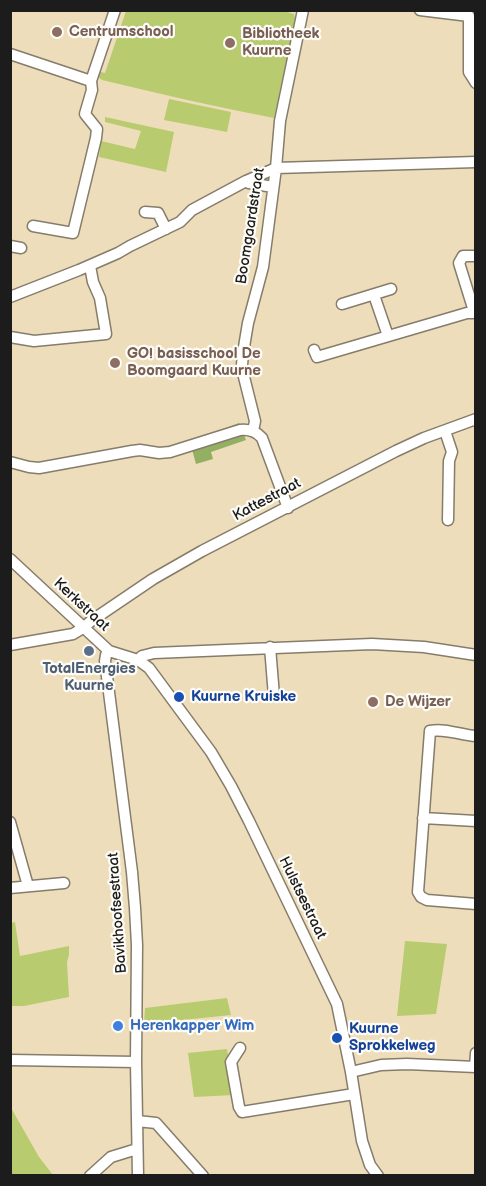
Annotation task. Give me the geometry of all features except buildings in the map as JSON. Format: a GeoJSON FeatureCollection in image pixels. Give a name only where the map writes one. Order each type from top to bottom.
{"type":"FeatureCollection","features":[{"type":"Feature","properties":{"kind":"street"},"geometry":{"type":"LineString","coordinates":[[33,226],[73,233],[96,138],[97,129],[86,114],[92,90],[91,81],[115,10]]}},
{"type":"Feature","properties":{"kind":"street","name":"Boomgaardstraat"},"geometry":{"type":"LineString","coordinates":[[288,508],[262,438],[253,431],[255,421],[242,365],[248,323],[263,267],[280,121],[303,10]]}},
{"type":"Feature","properties":{"kind":"street"},"geometry":{"type":"LineString","coordinates":[[420,10],[471,13],[469,72],[476,83]]}},
{"type":"Feature","properties":{"kind":"street"},"geometry":{"type":"LineString","coordinates":[[10,54],[91,81]]}},
{"type":"Feature","properties":{"kind":"street"},"geometry":{"type":"LineString","coordinates":[[10,297],[90,266],[180,222],[192,210],[276,168],[476,162]]}},
{"type":"Feature","properties":{"kind":"street"},"geometry":{"type":"LineString","coordinates":[[246,181],[273,187]]}},
{"type":"Feature","properties":{"kind":"street"},"geometry":{"type":"LineString","coordinates":[[145,212],[159,213],[166,229]]}},
{"type":"Feature","properties":{"kind":"street"},"geometry":{"type":"LineString","coordinates":[[317,358],[467,313],[474,315],[459,263],[463,256],[476,256]]}},
{"type":"Feature","properties":{"kind":"street"},"geometry":{"type":"LineString","coordinates":[[10,337],[34,342],[106,334],[100,298],[93,282],[90,266]]}},
{"type":"Feature","properties":{"kind":"street"},"geometry":{"type":"LineString","coordinates":[[342,304],[390,289]]}},
{"type":"Feature","properties":{"kind":"street"},"geometry":{"type":"LineString","coordinates":[[374,295],[388,336]]}},
{"type":"Feature","properties":{"kind":"street","name":"Kattestraat"},"geometry":{"type":"LineString","coordinates":[[10,645],[73,634],[153,579],[202,551],[396,451],[476,419]]}},
{"type":"Feature","properties":{"kind":"street"},"geometry":{"type":"LineString","coordinates":[[10,462],[39,468],[132,451],[170,452],[240,430],[253,431]]}},
{"type":"Feature","properties":{"kind":"street"},"geometry":{"type":"LineString","coordinates":[[445,431],[452,452],[449,461],[448,520]]}},
{"type":"Feature","properties":{"kind":"street","name":"Kerkstraat"},"geometry":{"type":"LineString","coordinates":[[10,559],[108,651],[138,660]]}},
{"type":"Feature","properties":{"kind":"street"},"geometry":{"type":"LineString","coordinates":[[138,660],[154,652],[372,644],[424,647],[476,655]]}},
{"type":"Feature","properties":{"kind":"street"},"geometry":{"type":"LineString","coordinates":[[270,648],[274,696]]}},
{"type":"Feature","properties":{"kind":"street","name":"Bavikhoofsestraat"},"geometry":{"type":"LineString","coordinates":[[108,651],[105,661],[135,908],[138,1176]]}},
{"type":"Feature","properties":{"kind":"street","name":"Hulstsestraat"},"geometry":{"type":"LineString","coordinates":[[138,660],[149,668],[208,747],[249,821],[337,1004],[362,1141],[370,1165],[378,1176]]}},
{"type":"Feature","properties":{"kind":"street"},"geometry":{"type":"LineString","coordinates":[[476,736],[465,736],[456,732],[430,731],[418,892],[427,900],[476,904]]}},
{"type":"Feature","properties":{"kind":"street"},"geometry":{"type":"LineString","coordinates":[[423,818],[476,821]]}},
{"type":"Feature","properties":{"kind":"street"},"geometry":{"type":"LineString","coordinates":[[10,822],[28,886]]}},
{"type":"Feature","properties":{"kind":"street"},"geometry":{"type":"LineString","coordinates":[[10,888],[64,884]]}},
{"type":"Feature","properties":{"kind":"street"},"geometry":{"type":"LineString","coordinates":[[240,1048],[231,1062],[239,1107],[242,1112],[354,1094]]}},
{"type":"Feature","properties":{"kind":"street"},"geometry":{"type":"LineString","coordinates":[[351,1072],[381,1065],[475,1067],[476,1053]]}},
{"type":"Feature","properties":{"kind":"street"},"geometry":{"type":"LineString","coordinates":[[10,1060],[136,1062]]}},
{"type":"Feature","properties":{"kind":"street"},"geometry":{"type":"LineString","coordinates":[[137,1120],[156,1123],[203,1176]]}},
{"type":"Feature","properties":{"kind":"street"},"geometry":{"type":"LineString","coordinates":[[90,1176],[111,1157],[137,1149]]}},
{"type":"Feature","properties":{"kind":"green space"},"geometry":{"type":"Polygon","coordinates":[[[280,10],[294,14],[295,19],[274,118],[102,80],[97,76],[96,71],[105,73],[126,11],[280,10]]]}},
{"type":"Feature","properties":{"kind":"green space"},"geometry":{"type":"Polygon","coordinates":[[[169,99],[231,112],[227,132],[164,120],[169,99]]]}},
{"type":"Feature","properties":{"kind":"green space"},"geometry":{"type":"Polygon","coordinates":[[[105,117],[174,132],[166,172],[99,157],[101,141],[135,149],[141,131],[105,122],[105,117]]]}},
{"type":"Feature","properties":{"kind":"green space"},"geometry":{"type":"Polygon","coordinates":[[[239,423],[246,440],[211,452],[213,459],[196,464],[190,442],[239,423]]]}},
{"type":"Feature","properties":{"kind":"green space"},"geometry":{"type":"Polygon","coordinates":[[[15,922],[20,956],[69,946],[67,962],[69,997],[24,1006],[11,1006],[11,923],[15,922]]]}},
{"type":"Feature","properties":{"kind":"green space"},"geometry":{"type":"Polygon","coordinates":[[[405,941],[447,944],[436,1014],[397,1016],[405,941]]]}},
{"type":"Feature","properties":{"kind":"green space"},"geometry":{"type":"Polygon","coordinates":[[[227,998],[231,1015],[144,1024],[145,1008],[227,998]]]}},
{"type":"Feature","properties":{"kind":"green space"},"geometry":{"type":"Polygon","coordinates":[[[227,1049],[234,1095],[194,1097],[188,1053],[227,1049]]]}},
{"type":"Feature","properties":{"kind":"green space"},"geometry":{"type":"Polygon","coordinates":[[[10,1106],[39,1157],[53,1175],[11,1175],[10,1106]]]}},
{"type":"Feature","properties":{"kind":"place","name":"Centrumschool"},"geometry":{"type":"Point","coordinates":[57,32]}},
{"type":"Feature","properties":{"kind":"place","name":"Bibliotheek Kuurne"},"geometry":{"type":"Point","coordinates":[230,43]}},
{"type":"Feature","properties":{"kind":"place","name":"GO! basisschool De Boomgaard Kuurne"},"geometry":{"type":"Point","coordinates":[115,363]}},
{"type":"Feature","properties":{"kind":"place","name":"TotalEnergies Kuurne"},"geometry":{"type":"Point","coordinates":[89,651]}},
{"type":"Feature","properties":{"kind":"place","name":"Kuurne Kruiske"},"geometry":{"type":"Point","coordinates":[179,697]}},
{"type":"Feature","properties":{"kind":"place","name":"De Wijzer"},"geometry":{"type":"Point","coordinates":[373,702]}},
{"type":"Feature","properties":{"kind":"place","name":"Herenkapper Wim"},"geometry":{"type":"Point","coordinates":[118,1026]}},
{"type":"Feature","properties":{"kind":"place","name":"Kuurne Sprokkelweg"},"geometry":{"type":"Point","coordinates":[337,1038]}}]}
